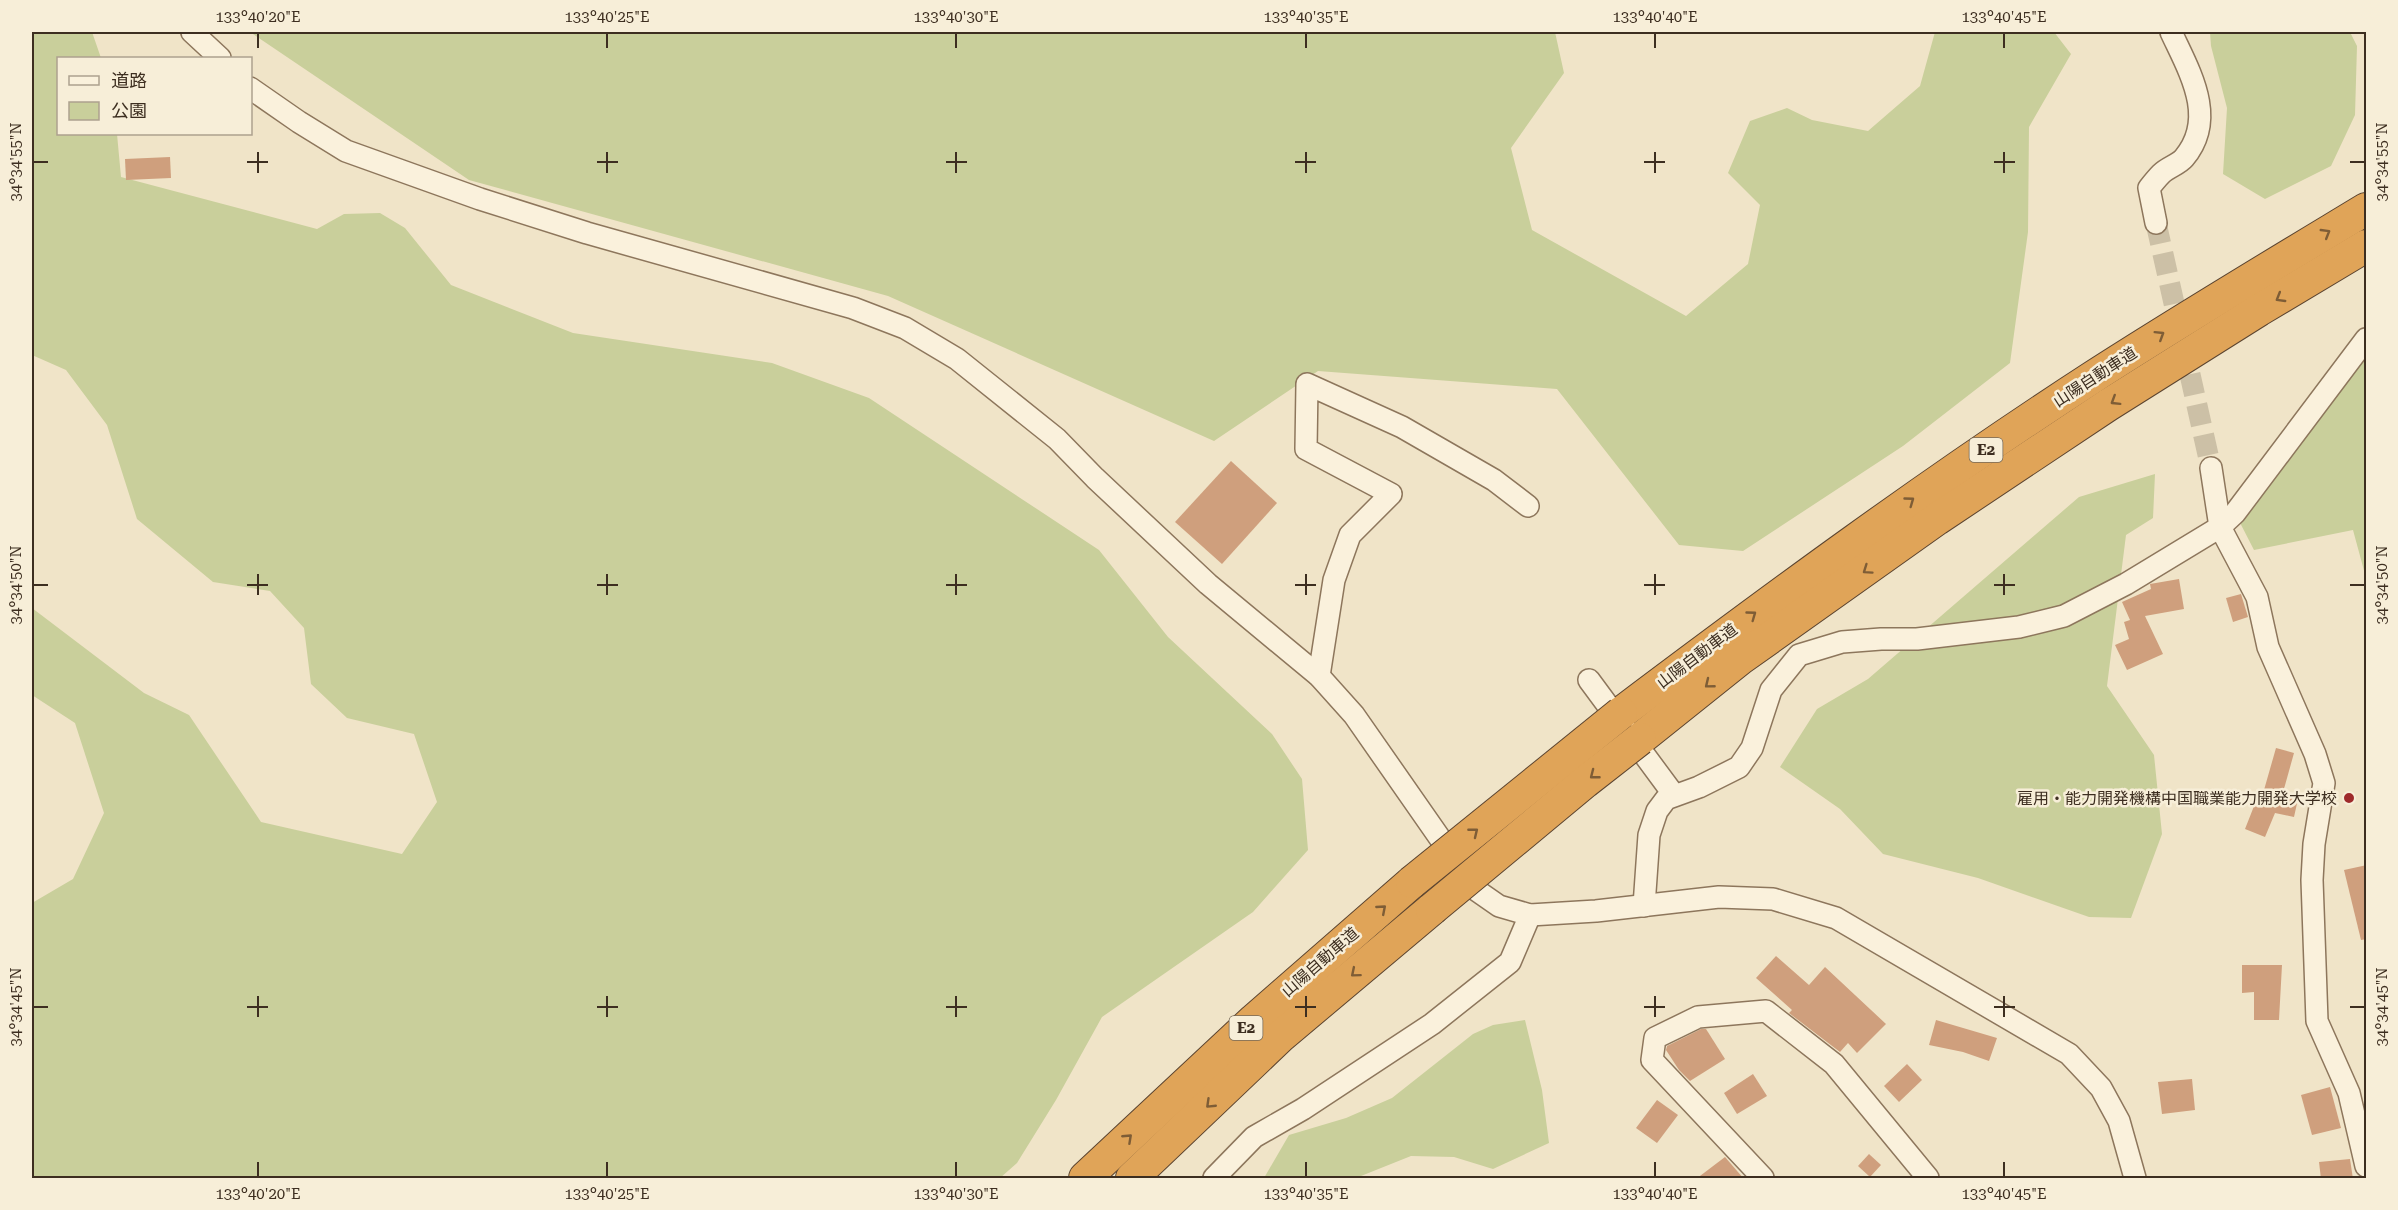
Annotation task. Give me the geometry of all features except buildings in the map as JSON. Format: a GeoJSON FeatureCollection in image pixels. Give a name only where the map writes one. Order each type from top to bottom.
{"type":"FeatureCollection","features":[{"type":"Feature","properties":{"kind":"highway","name":"山陽自動車道"},"geometry":{"type":"LineString","coordinates":[[1085,1179],[1254,1020],[1412,882],[1621,713],[1722,636],[2102,371],[2367,209]]}},
{"type":"Feature","properties":{"kind":"highway","name":"山陽自動車道"},"geometry":{"type":"LineString","coordinates":[[1132,1179],[1281,1036],[1585,782],[1740,659],[1937,519],[2108,405],[2259,310],[2367,246]]}},
{"type":"Feature","properties":{"kind":"street"},"geometry":{"type":"LineString","coordinates":[[192,32],[219,57]]}},
{"type":"Feature","properties":{"kind":"street"},"geometry":{"type":"LineString","coordinates":[[2157,223],[2149,188],[2162,173],[2184,159],[2195,140],[2201,113],[2197,87],[2171,32]]}},
{"type":"Feature","properties":{"kind":"street"},"geometry":{"type":"LineString","coordinates":[[252,89],[346,151],[480,199],[586,233],[853,308],[905,328],[957,359],[1057,439],[1095,478],[1208,584],[1319,676],[1354,715],[1476,890],[1499,906],[1530,915],[1596,911],[1719,897],[1773,899],[1836,918],[2070,1054],[2101,1088],[2119,1120],[2135,1179]]}},
{"type":"Feature","properties":{"kind":"street"},"geometry":{"type":"LineString","coordinates":[[1644,906],[1648,835],[1657,811],[1666,799],[1699,787],[1739,767],[1752,748],[1771,690],[1799,655],[1842,642],[1917,639],[2019,627],[2064,616],[2126,584],[2220,527],[2245,502],[2367,339]]}},
{"type":"Feature","properties":{"kind":"street"},"geometry":{"type":"LineString","coordinates":[[1319,676],[1334,580],[1350,535],[1391,494],[1306,449],[1307,384],[1402,427],[1494,480],[1528,506]]}},
{"type":"Feature","properties":{"kind":"street"},"geometry":{"type":"LineString","coordinates":[[2211,468],[2220,527],[2257,597],[2268,647],[2315,754],[2324,783],[2314,844],[2312,880],[2312,935],[2318,1021],[2349,1093],[2367,1166]]}},
{"type":"Feature","properties":{"kind":"street"},"geometry":{"type":"LineString","coordinates":[[1589,680],[1674,795]]}},
{"type":"Feature","properties":{"kind":"street"},"geometry":{"type":"LineString","coordinates":[[1214,1179],[1254,1137],[1304,1109],[1432,1024],[1510,962],[1530,915]]}},
{"type":"Feature","properties":{"kind":"street"},"geometry":{"type":"LineString","coordinates":[[1763,1179],[1652,1060],[1655,1038],[1698,1017],[1766,1011],[1834,1064],[1928,1179]]}},
{"type":"Feature","properties":{"kind":"green space"},"geometry":{"type":"Polygon","coordinates":[[[32,32],[92,32],[101,57],[57,57],[57,135],[117,135],[121,177],[317,229],[344,214],[380,213],[405,228],[451,285],[573,333],[772,363],[869,398],[1099,550],[1168,637],[1272,734],[1302,779],[1308,850],[1253,912],[1102,1017],[1056,1100],[1017,1163],[1000,1178],[32,1178],[32,903],[73,879],[104,813],[75,723],[32,695],[32,608],[144,693],[189,715],[261,822],[402,854],[437,802],[414,734],[347,718],[311,684],[304,628],[270,591],[213,582],[137,519],[107,425],[66,370],[32,355],[32,32]]]}},
{"type":"Feature","properties":{"kind":"green space"},"geometry":{"type":"Polygon","coordinates":[[[250,32],[1555,32],[1564,73],[1511,148],[1532,230],[1686,316],[1748,264],[1760,205],[1728,173],[1750,121],[1787,108],[1812,120],[1868,131],[1920,86],[1935,32],[2054,32],[2071,54],[2029,127],[2028,232],[2010,363],[1903,446],[1743,551],[1679,545],[1557,389],[1318,371],[1214,441],[888,296],[469,180],[250,32]]]}},
{"type":"Feature","properties":{"kind":"green space"},"geometry":{"type":"Polygon","coordinates":[[[2210,32],[2350,32],[2357,46],[2355,115],[2331,166],[2265,199],[2223,174],[2227,108],[2211,46],[2210,32]]]}},
{"type":"Feature","properties":{"kind":"green space"},"geometry":{"type":"Polygon","coordinates":[[[2366,354],[2366,578],[2353,530],[2254,550],[2235,513],[2366,354]]]}},
{"type":"Feature","properties":{"kind":"green space"},"geometry":{"type":"Polygon","coordinates":[[[2155,474],[2153,518],[2126,535],[2107,686],[2154,755],[2162,834],[2131,918],[2089,917],[1978,878],[1883,854],[1840,809],[1780,767],[1817,709],[1868,679],[2079,497],[2155,474]]]}},
{"type":"Feature","properties":{"kind":"green space"},"geometry":{"type":"Polygon","coordinates":[[[1525,1020],[1542,1090],[1549,1143],[1493,1169],[1454,1157],[1411,1156],[1356,1178],[1264,1178],[1289,1135],[1346,1118],[1392,1098],[1473,1034],[1493,1025],[1525,1020]]]}},
{"type":"Feature","properties":{"kind":"tunnel"},"geometry":{"type":"LineString","coordinates":[[2156,223],[2211,468]]}},
{"type":"Feature","properties":{"kind":"place","name":"雇用・能力開発機構中国職業能力開発大学校"},"geometry":{"type":"Point","coordinates":[2349,798]}}]}
